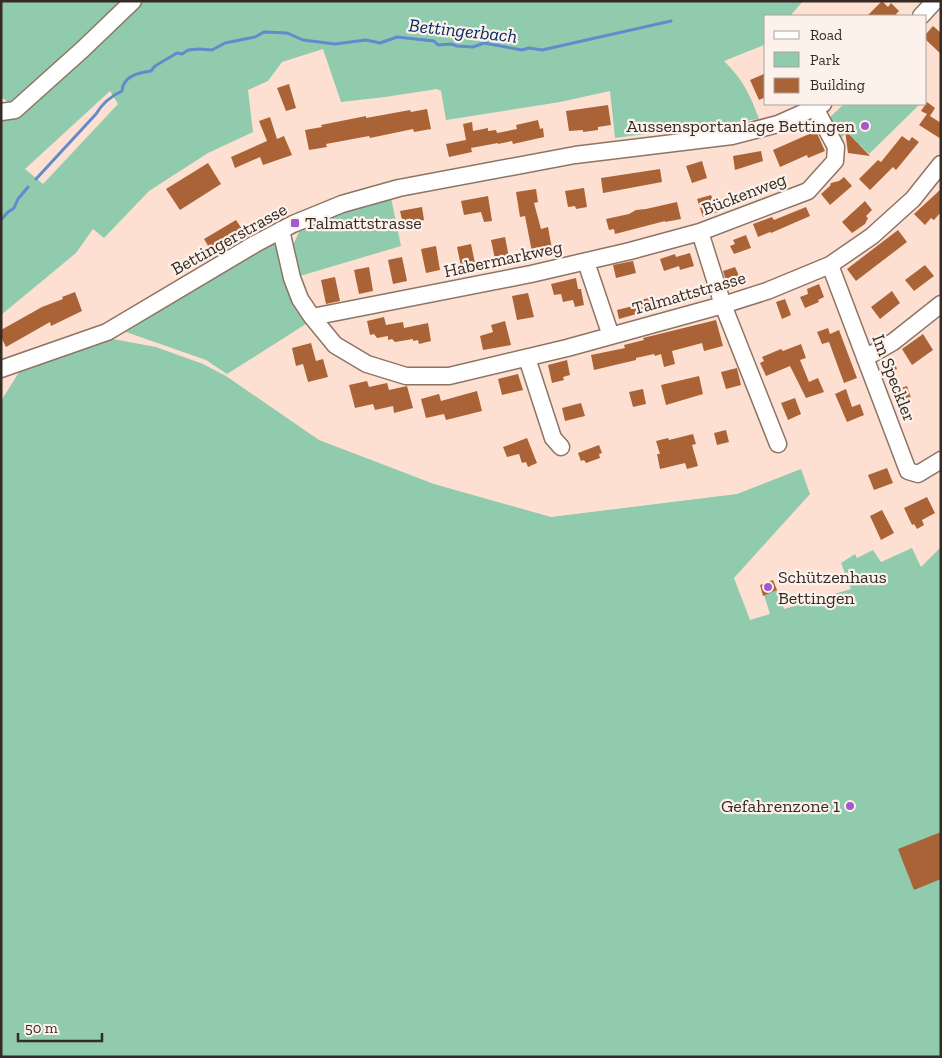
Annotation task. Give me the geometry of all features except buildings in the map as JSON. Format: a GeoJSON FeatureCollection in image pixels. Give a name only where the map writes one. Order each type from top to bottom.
{"type":"FeatureCollection","features":[{"type":"Feature","properties":{"kind":"street"},"geometry":{"type":"LineString","coordinates":[[1,112],[15,110],[83,50],[133,1]]}},
{"type":"Feature","properties":{"kind":"street"},"geometry":{"type":"LineString","coordinates":[[922,15],[935,1]]}},
{"type":"Feature","properties":{"kind":"street","name":"Bettingerstrasse"},"geometry":{"type":"LineString","coordinates":[[1,369],[107,332],[252,245],[281,230],[342,204],[399,188],[575,155],[732,136],[778,124],[819,106]]}},
{"type":"Feature","properties":{"kind":"street","name":"Bückenweg"},"geometry":{"type":"LineString","coordinates":[[778,444],[723,305],[700,232],[808,192],[835,161],[836,147],[819,106]]}},
{"type":"Feature","properties":{"kind":"street","name":"Talmattstrasse"},"geometry":{"type":"LineString","coordinates":[[281,230],[292,278],[300,299],[335,345],[367,364],[406,376],[449,376],[527,358],[723,305],[767,291],[830,265],[872,236],[913,199],[941,164]]}},
{"type":"Feature","properties":{"kind":"street","name":"Habermarkweg"},"geometry":{"type":"LineString","coordinates":[[312,317],[586,262],[700,232]]}},
{"type":"Feature","properties":{"kind":"street"},"geometry":{"type":"LineString","coordinates":[[586,262],[611,336]]}},
{"type":"Feature","properties":{"kind":"street","name":"Im Speckler"},"geometry":{"type":"LineString","coordinates":[[830,265],[908,471],[918,474],[941,460]]}},
{"type":"Feature","properties":{"kind":"street"},"geometry":{"type":"LineString","coordinates":[[865,358],[893,342],[941,304]]}},
{"type":"Feature","properties":{"kind":"street"},"geometry":{"type":"LineString","coordinates":[[527,358],[557,442]]}},
{"type":"Feature","properties":{"kind":"green space"},"geometry":{"type":"Polygon","coordinates":[[[1,1],[803,1],[791,15],[764,15],[764,45],[724,61],[745,88],[759,119],[615,138],[610,91],[560,102],[446,120],[441,91],[437,89],[341,102],[323,49],[282,62],[268,81],[248,90],[253,132],[208,153],[149,191],[104,238],[93,229],[76,253],[1,315],[1,119],[11,104],[1,97],[1,1]],[[110,91],[25,169],[43,184],[118,104],[110,91]]]}},
{"type":"Feature","properties":{"kind":"green space","name":"Aussensportanlage Bettingen"},"geometry":{"type":"Polygon","coordinates":[[[843,105],[919,105],[869,154],[860,145],[858,146],[856,141],[847,132],[842,137],[837,136],[828,119],[843,105]]]}},
{"type":"Feature","properties":{"kind":"green space"},"geometry":{"type":"Polygon","coordinates":[[[391,198],[401,246],[300,276],[293,245],[299,232],[298,228],[391,198]]]}},
{"type":"Feature","properties":{"kind":"green space"},"geometry":{"type":"Polygon","coordinates":[[[277,243],[294,301],[306,324],[227,374],[206,360],[126,332],[233,262],[236,265],[277,243]]]}},
{"type":"Feature","properties":{"kind":"green space"},"geometry":{"type":"Polygon","coordinates":[[[113,339],[156,347],[203,364],[226,376],[319,440],[434,484],[551,517],[737,494],[801,469],[810,494],[734,578],[750,620],[770,614],[764,595],[777,590],[784,609],[851,589],[841,563],[855,554],[857,558],[873,550],[881,562],[912,548],[921,567],[941,547],[941,1057],[1,1057],[1,401],[21,369],[113,339]]]}},
{"type":"Feature","properties":{"kind":"waterway","name":"Bettingerbach"},"geometry":{"type":"LineString","coordinates":[[36,179],[104,104],[122,91],[128,79],[136,74],[151,71],[155,66],[177,53],[182,54],[188,50],[212,50],[225,43],[255,37],[264,32],[287,33],[303,40],[335,44],[366,40],[380,43],[397,37],[434,41],[438,45],[451,44],[473,47],[484,43],[522,50],[529,48],[542,50],[671,21]]}},
{"type":"Feature","properties":{"kind":"waterway","name":"Bettingerbach"},"geometry":{"type":"LineString","coordinates":[[1,220],[14,208],[18,199],[28,187]]}},
{"type":"Feature","properties":{"kind":"place","name":"Aussensportanlage Bettingen"},"geometry":{"type":"Point","coordinates":[865,126]}},
{"type":"Feature","properties":{"kind":"place","name":"Talmattstrasse"},"geometry":{"type":"Point","coordinates":[295,223]}},
{"type":"Feature","properties":{"kind":"place","name":"Schützenhaus Bettingen"},"geometry":{"type":"Point","coordinates":[768,587]}},
{"type":"Feature","properties":{"kind":"place","name":"Gefahrenzone 1"},"geometry":{"type":"Point","coordinates":[850,806]}}]}
